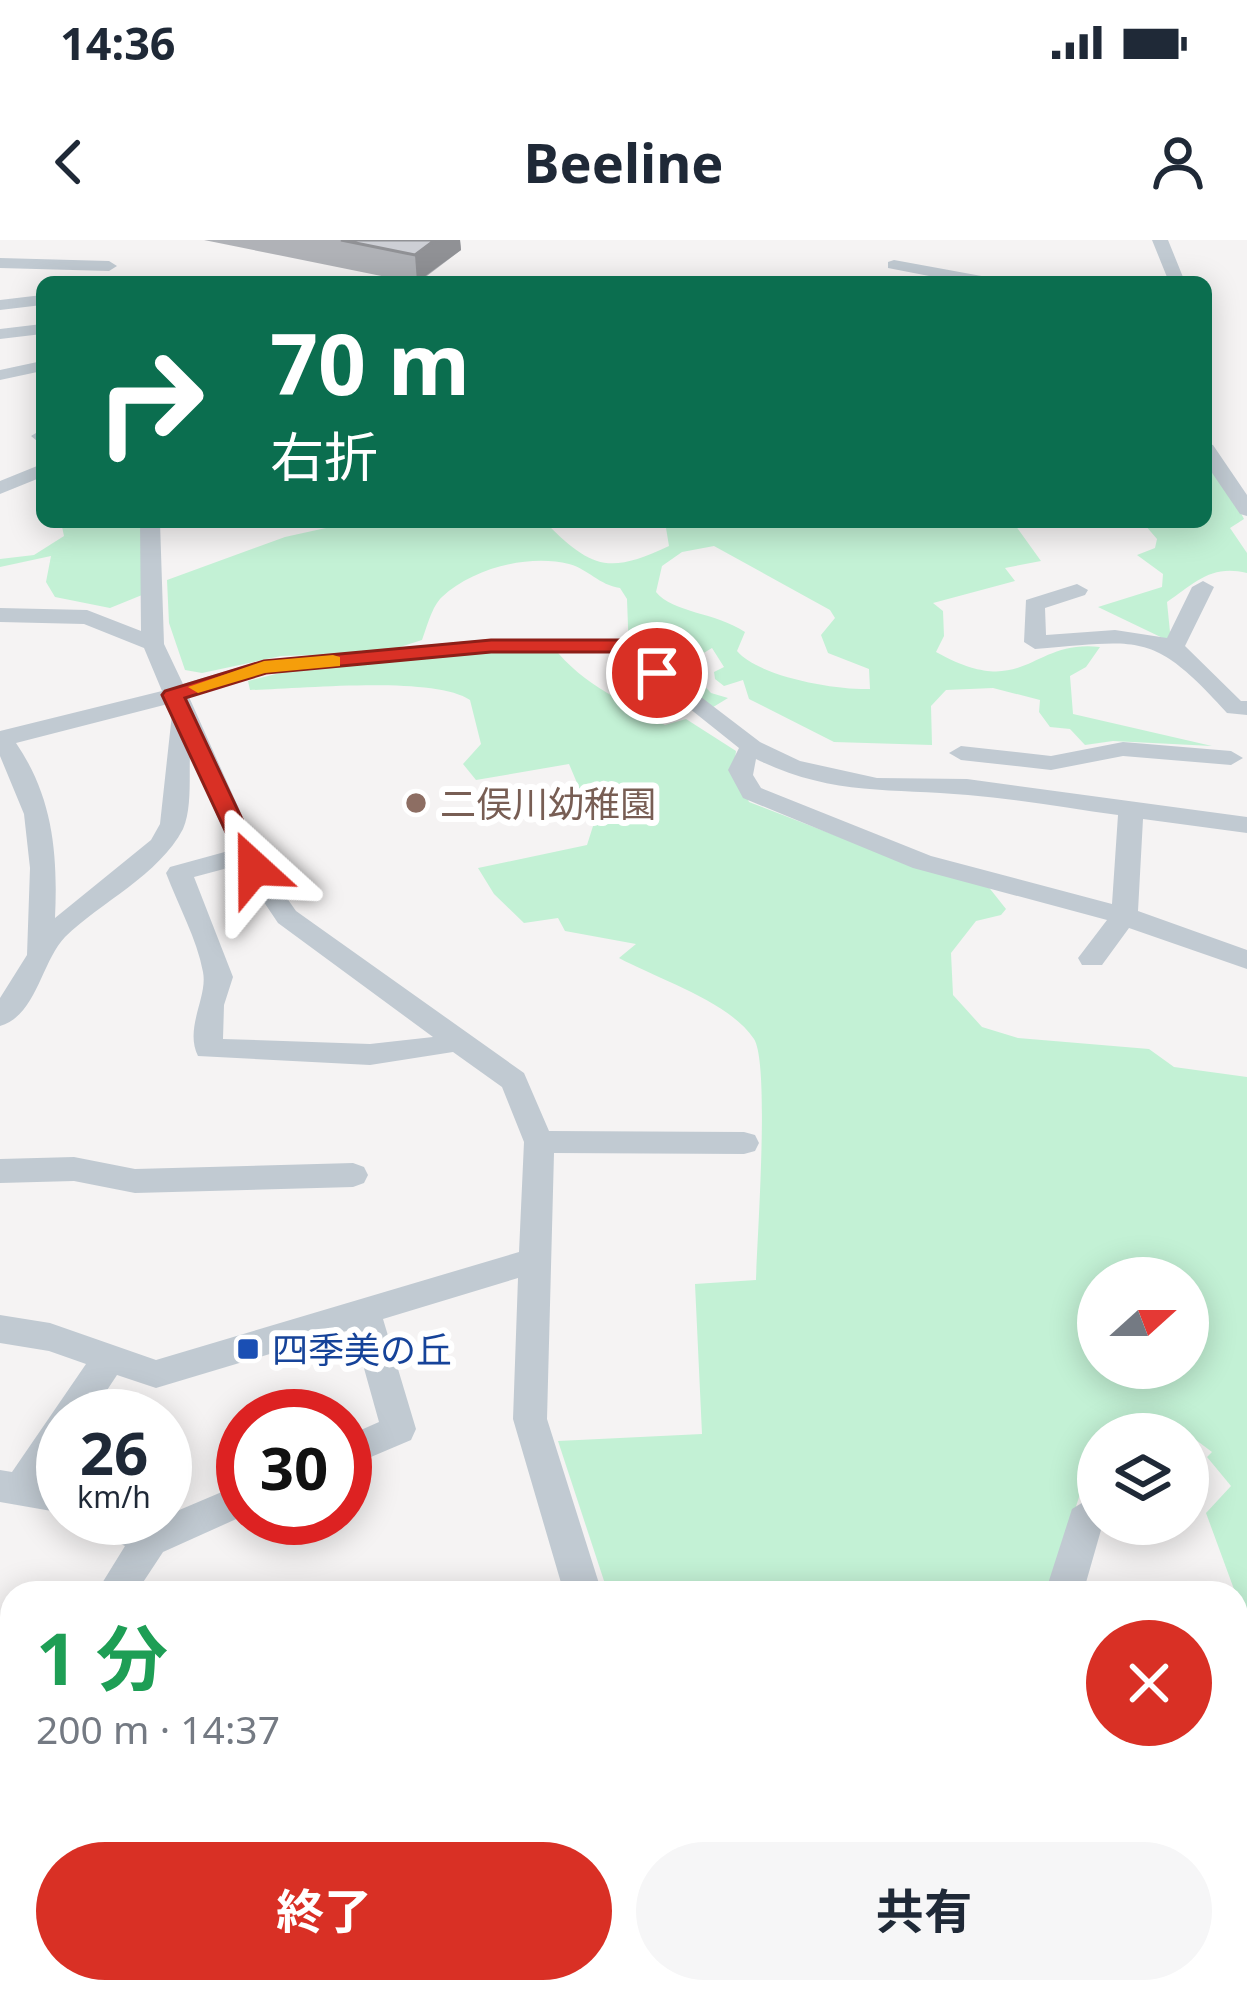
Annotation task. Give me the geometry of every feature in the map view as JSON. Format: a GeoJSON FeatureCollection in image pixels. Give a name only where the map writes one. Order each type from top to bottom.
{"type":"FeatureCollection","features":[{"type":"Feature","properties":{"kind":"street"},"geometry":{"type":"LineString","coordinates":[[1160,240],[1175,276]]}},
{"type":"Feature","properties":{"kind":"street"},"geometry":{"type":"LineString","coordinates":[[0,262],[111,267]]}},
{"type":"Feature","properties":{"kind":"street"},"geometry":{"type":"LineString","coordinates":[[894,265],[954,276]]}},
{"type":"Feature","properties":{"kind":"street"},"geometry":{"type":"LineString","coordinates":[[0,305],[36,301]]}},
{"type":"Feature","properties":{"kind":"street"},"geometry":{"type":"LineString","coordinates":[[0,334],[36,329]]}},
{"type":"Feature","properties":{"kind":"street"},"geometry":{"type":"LineString","coordinates":[[2,375],[36,367]]}},
{"type":"Feature","properties":{"kind":"street"},"geometry":{"type":"LineString","coordinates":[[1212,458],[1247,510]]}},
{"type":"Feature","properties":{"kind":"street"},"geometry":{"type":"LineString","coordinates":[[0,488],[36,473]]}},
{"type":"Feature","properties":{"kind":"street"},"geometry":{"type":"LineString","coordinates":[[150,528],[154,553],[148,606],[153,644],[248,854],[287,917],[320,946],[514,1081],[539,1142],[530,1419],[579,1581]]}},
{"type":"Feature","properties":{"kind":"street"},"geometry":{"type":"LineString","coordinates":[[1173,648],[1203,587]]}},
{"type":"Feature","properties":{"kind":"street"},"geometry":{"type":"LineString","coordinates":[[1077,590],[1034,605],[1035,642],[1106,635],[1173,648],[1241,708]]}},
{"type":"Feature","properties":{"kind":"street"},"geometry":{"type":"LineString","coordinates":[[0,615],[87,617],[153,644]]}},
{"type":"Feature","properties":{"kind":"street"},"geometry":{"type":"LineString","coordinates":[[39,953],[46,865],[38,805],[21,764],[0,739],[177,704],[281,665],[491,646],[625,646],[752,748],[792,767],[877,786],[967,787],[1247,825]]}},
{"type":"Feature","properties":{"kind":"street"},"geometry":{"type":"LineString","coordinates":[[4,1005],[51,934],[160,845],[172,824],[177,704]]}},
{"type":"Feature","properties":{"kind":"street"},"geometry":{"type":"LineString","coordinates":[[962,753],[1051,763],[1123,749],[1239,765],[1223,708],[1241,708]]}},
{"type":"Feature","properties":{"kind":"street"},"geometry":{"type":"LineString","coordinates":[[752,748],[738,765],[752,793],[922,862],[1124,916],[1247,960]]}},
{"type":"Feature","properties":{"kind":"street"},"geometry":{"type":"LineString","coordinates":[[1092,958],[1124,916],[1131,810]]}},
{"type":"Feature","properties":{"kind":"street"},"geometry":{"type":"LineString","coordinates":[[248,854],[179,873],[219,977],[210,1006],[208,1049],[435,1049],[458,1040]]}},
{"type":"Feature","properties":{"kind":"street"},"geometry":{"type":"LineString","coordinates":[[539,1142],[744,1143]]}},
{"type":"Feature","properties":{"kind":"street"},"geometry":{"type":"LineString","coordinates":[[0,1171],[74,1169],[135,1181],[353,1175]]}},
{"type":"Feature","properties":{"kind":"street"},"geometry":{"type":"LineString","coordinates":[[0,1329],[50,1337],[156,1374],[533,1261]]}},
{"type":"Feature","properties":{"kind":"street"},"geometry":{"type":"LineString","coordinates":[[364,1311],[399,1429],[372,1441]]}},
{"type":"Feature","properties":{"kind":"street"},"geometry":{"type":"LineString","coordinates":[[88,1389],[109,1358]]}},
{"type":"Feature","properties":{"kind":"street"},"geometry":{"type":"LineString","coordinates":[[11,1487],[36,1458]]}},
{"type":"Feature","properties":{"kind":"street"},"geometry":{"type":"LineString","coordinates":[[123,1581],[147,1545]]}},
{"type":"Feature","properties":{"kind":"street"},"geometry":{"type":"LineString","coordinates":[[1068,1581],[1078,1545]]}},
{"type":"Feature","properties":{"kind":"green space"},"geometry":{"type":"Polygon","coordinates":[[[1212,469],[1225,482],[1244,519],[1230,528],[1247,553],[1247,573],[1213,573],[1167,602],[1171,642],[1098,607],[1162,587],[1163,574],[1137,555],[1155,548],[1157,539],[1148,528],[1212,528],[1212,469]]]}},
{"type":"Feature","properties":{"kind":"green space"},"geometry":{"type":"Polygon","coordinates":[[[62,528],[142,528],[142,595],[110,608],[55,597],[46,582],[51,556],[0,567],[0,559],[34,555],[64,536],[62,528]]]}},
{"type":"Feature","properties":{"kind":"green space"},"geometry":{"type":"Polygon","coordinates":[[[326,528],[552,528],[588,557],[615,563],[669,546],[666,528],[1017,528],[1041,561],[1005,568],[1015,581],[933,603],[943,611],[944,636],[936,652],[990,671],[1009,670],[1057,651],[1100,647],[1086,667],[1070,676],[1073,714],[1212,746],[1113,741],[1085,745],[1070,729],[1050,727],[1039,712],[1040,700],[993,688],[946,690],[931,706],[932,745],[834,742],[749,699],[743,680],[724,686],[715,679],[714,672],[724,667],[712,648],[702,654],[701,661],[683,663],[711,693],[728,698],[710,709],[629,654],[627,599],[620,588],[576,566],[553,561],[519,562],[469,578],[438,601],[422,640],[381,653],[281,656],[202,673],[185,670],[169,623],[167,580],[285,537],[326,528]],[[714,546],[682,552],[662,566],[656,592],[673,604],[745,632],[737,651],[762,668],[819,684],[870,689],[869,669],[828,653],[821,635],[835,618],[830,610],[714,546]]]}},
{"type":"Feature","properties":{"kind":"green space"},"geometry":{"type":"Polygon","coordinates":[[[554,648],[578,672],[620,700],[665,725],[686,719],[736,751],[734,767],[749,802],[925,870],[987,885],[1006,909],[1001,915],[976,921],[951,953],[953,995],[982,1027],[1018,1038],[1149,1049],[1174,1067],[1247,1077],[1247,1581],[1231,1581],[1209,1521],[1209,1510],[1231,1486],[1209,1459],[1209,1413],[1077,1413],[1077,1503],[1052,1581],[604,1581],[558,1441],[702,1434],[695,1284],[756,1280],[762,1116],[754,1039],[711,1003],[619,958],[636,944],[565,931],[558,918],[524,923],[494,894],[478,868],[587,845],[594,823],[569,764],[476,780],[463,764],[481,744],[470,700],[452,692],[397,686],[250,690],[248,681],[292,670],[492,649],[554,648]]]}},
{"type":"Feature","properties":{"kind":"building"},"geometry":{"type":"Polygon","coordinates":[[[341,240],[435,240],[415,255],[341,240]]]}},
{"type":"Feature","properties":{"kind":"slow traffic"},"geometry":{"type":"LineString","coordinates":[[198,687],[264,667],[333,661]]}},
{"type":"Feature","properties":{"kind":"place","name":"二俣川幼稚園"},"geometry":{"type":"Point","coordinates":[416,803]}},
{"type":"Feature","properties":{"kind":"place","name":"四季美の丘"},"geometry":{"type":"Point","coordinates":[248,1349]}},
{"type":"Feature","properties":{"kind":"route"},"geometry":{"type":"LineString","coordinates":[[254,868],[172,695],[264,667],[491,646],[625,646],[657,673]]}}]}
